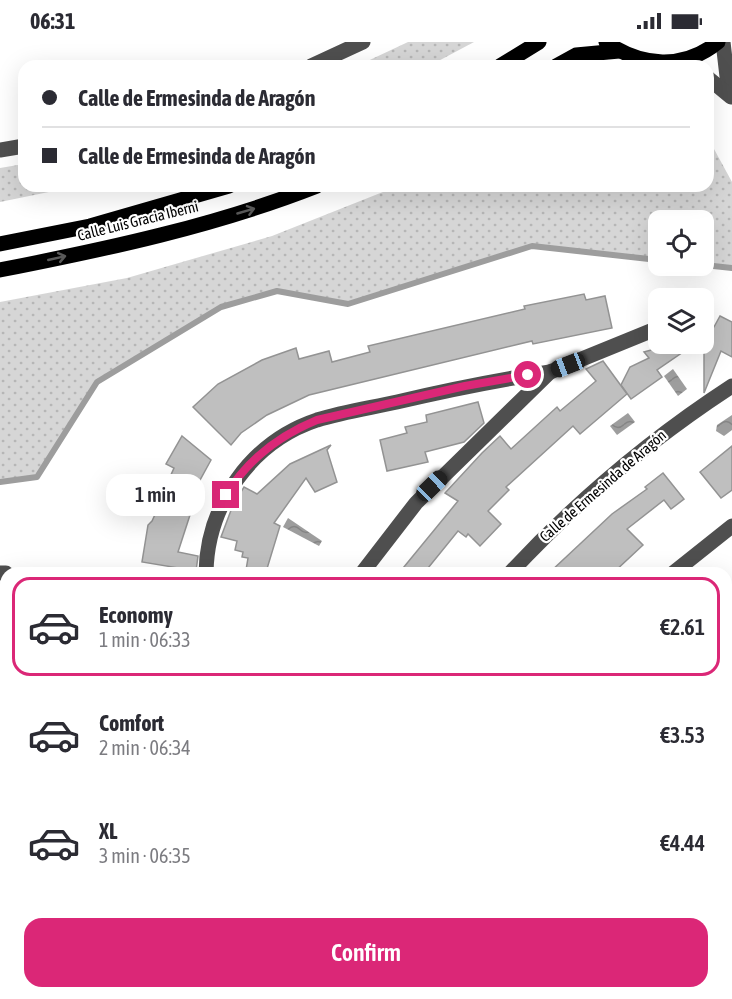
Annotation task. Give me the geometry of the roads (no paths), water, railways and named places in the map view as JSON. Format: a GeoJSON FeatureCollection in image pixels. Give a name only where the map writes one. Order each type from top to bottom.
{"type":"FeatureCollection","features":[{"type":"Feature","properties":{"kind":"main road"},"geometry":{"type":"LineString","coordinates":[[510,60],[539,42]]}},
{"type":"Feature","properties":{"kind":"main road"},"geometry":{"type":"LineString","coordinates":[[691,60],[718,42]]}},
{"type":"Feature","properties":{"kind":"main road"},"geometry":{"type":"LineString","coordinates":[[567,60],[576,55],[613,46],[648,60]]}},
{"type":"Feature","properties":{"kind":"main road","name":"Calle Luis Gracia Iberni"},"geometry":{"type":"LineString","coordinates":[[0,244],[90,226],[208,192]]}},
{"type":"Feature","properties":{"kind":"main road","name":"Calle Luis Gracia Iberni"},"geometry":{"type":"LineString","coordinates":[[0,270],[180,231],[266,206],[302,192]]}},
{"type":"Feature","properties":{"kind":"street"},"geometry":{"type":"LineString","coordinates":[[324,60],[363,42]]}},
{"type":"Feature","properties":{"kind":"street"},"geometry":{"type":"LineString","coordinates":[[723,42],[730,96]]}},
{"type":"Feature","properties":{"kind":"street"},"geometry":{"type":"LineString","coordinates":[[714,83],[730,96]]}},
{"type":"Feature","properties":{"kind":"street"},"geometry":{"type":"LineString","coordinates":[[0,150],[18,147]]}},
{"type":"Feature","properties":{"kind":"street"},"geometry":{"type":"LineString","coordinates":[[207,567],[214,520],[226,495],[250,463],[280,438],[299,427],[333,416],[465,386],[550,372],[648,332]]}},
{"type":"Feature","properties":{"kind":"street"},"geometry":{"type":"LineString","coordinates":[[367,567],[416,503],[550,372]]}},
{"type":"Feature","properties":{"kind":"street","name":"Calle de Ermesinda de Aragón"},"geometry":{"type":"LineString","coordinates":[[516,567],[580,503],[655,438],[732,386]]}},
{"type":"Feature","properties":{"kind":"street"},"geometry":{"type":"LineString","coordinates":[[681,567],[732,526]]}},
{"type":"Feature","properties":{"kind":"water"},"geometry":{"type":"Polygon","coordinates":[[[673,369],[687,389],[678,396],[664,376],[673,369]]]}},
{"type":"Feature","properties":{"kind":"water"},"geometry":{"type":"Polygon","coordinates":[[[628,413],[635,422],[617,435],[610,426],[628,413]]]}},
{"type":"Feature","properties":{"kind":"water"},"geometry":{"type":"Polygon","coordinates":[[[732,415],[732,430],[724,436],[716,431],[717,425],[732,415]]]}},
{"type":"Feature","properties":{"kind":"water"},"geometry":{"type":"Polygon","coordinates":[[[288,518],[322,541],[319,546],[283,527],[288,518]]]}},
{"type":"Feature","properties":{"kind":"waterway"},"geometry":{"type":"LineString","coordinates":[[0,482],[37,477],[97,382],[221,307],[277,291],[348,304],[532,246],[648,259]]}},
{"type":"Feature","properties":{"kind":"waterway"},"geometry":{"type":"LineString","coordinates":[[714,266],[732,268]]}}]}
